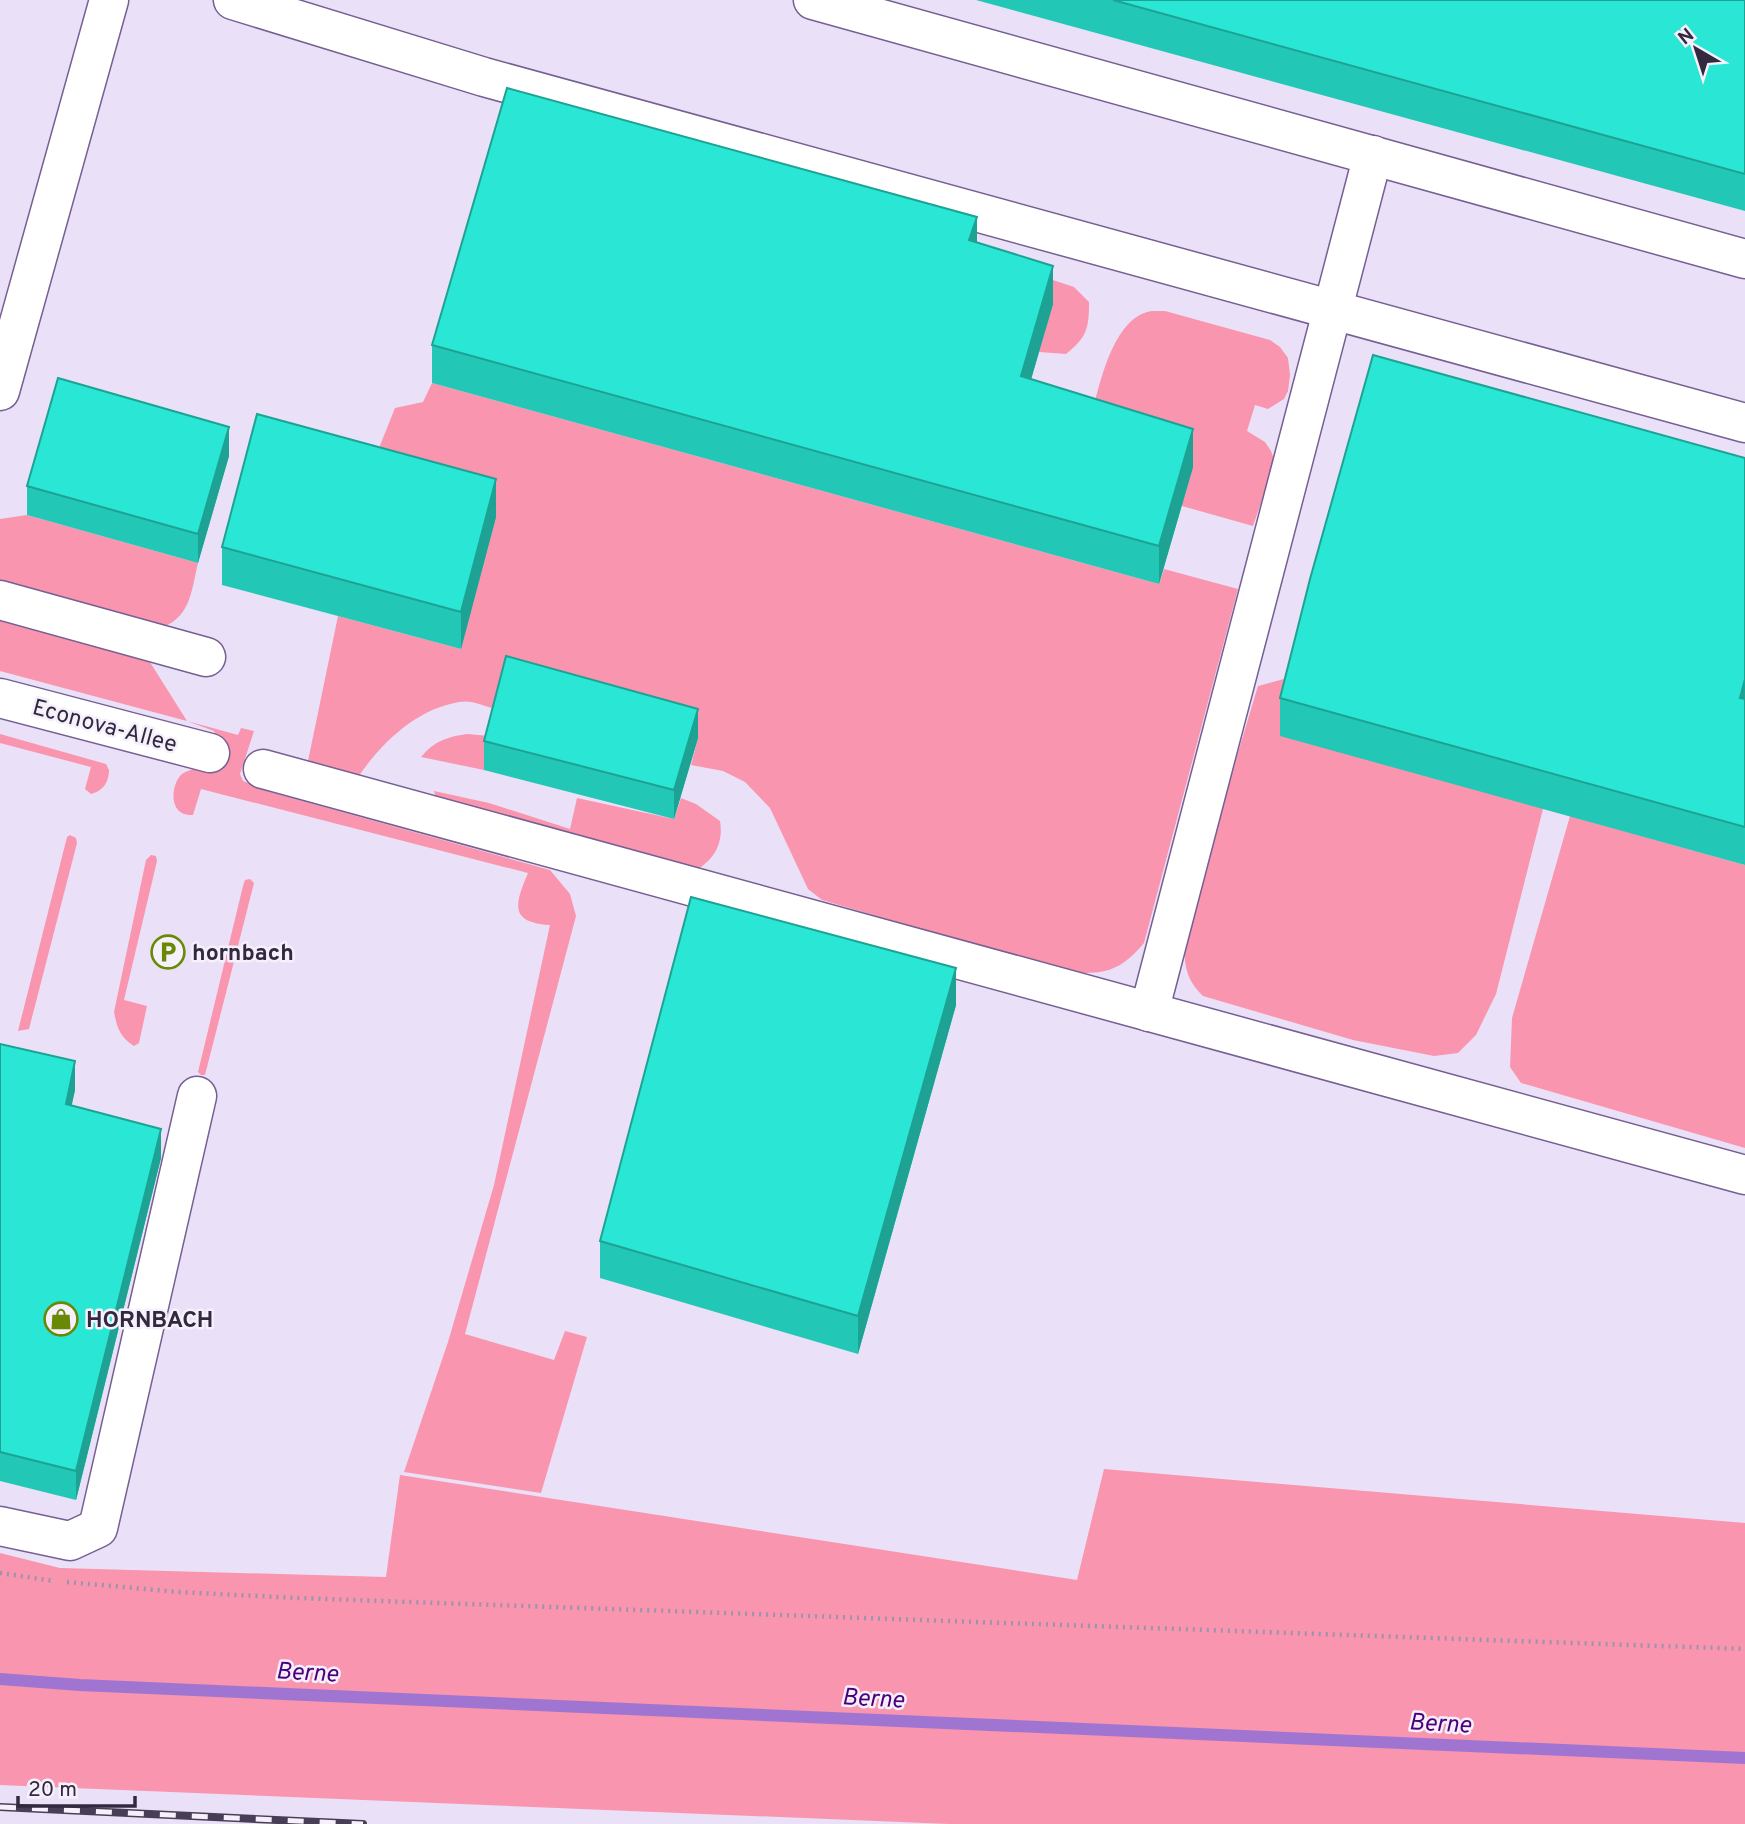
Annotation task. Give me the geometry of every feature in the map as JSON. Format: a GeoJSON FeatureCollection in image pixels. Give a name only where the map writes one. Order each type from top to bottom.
{"type":"FeatureCollection","features":[{"type":"Feature","properties":{"kind":"street"},"geometry":{"type":"LineString","coordinates":[[0,391],[109,0]]}},
{"type":"Feature","properties":{"kind":"street"},"geometry":{"type":"LineString","coordinates":[[233,0],[484,77],[1745,424]]}},
{"type":"Feature","properties":{"kind":"street"},"geometry":{"type":"LineString","coordinates":[[813,0],[1745,259]]}},
{"type":"Feature","properties":{"kind":"street"},"geometry":{"type":"LineString","coordinates":[[1149,1012],[1373,155]]}},
{"type":"Feature","properties":{"kind":"street"},"geometry":{"type":"LineString","coordinates":[[0,600],[206,657]]}},
{"type":"Feature","properties":{"kind":"street","name":"Econova-Allee"},"geometry":{"type":"LineString","coordinates":[[0,698],[210,753]]}},
{"type":"Feature","properties":{"kind":"street"},"geometry":{"type":"LineString","coordinates":[[263,769],[1745,1175]]}},
{"type":"Feature","properties":{"kind":"street"},"geometry":{"type":"LineString","coordinates":[[0,1526],[70,1541],[98,1528],[197,1096]]}},
{"type":"Feature","properties":{"kind":"path"},"geometry":{"type":"LineString","coordinates":[[0,1573],[120,1588],[298,1598],[1745,1649]]}},
{"type":"Feature","properties":{"kind":"shaded area"},"geometry":{"type":"Polygon","coordinates":[[[977,255],[1074,287],[1089,302],[1083,337],[1066,354],[1039,352],[1052,304],[977,255]]]}},
{"type":"Feature","properties":{"kind":"shaded area"},"geometry":{"type":"Polygon","coordinates":[[[1152,311],[1165,311],[1270,340],[1280,347],[1288,358],[1290,375],[1284,399],[1268,409],[1255,405],[1247,431],[1265,442],[1275,462],[1253,526],[1182,506],[1087,434],[1107,361],[1115,343],[1137,317],[1152,311]]]}},
{"type":"Feature","properties":{"kind":"shaded area"},"geometry":{"type":"Polygon","coordinates":[[[432,383],[1159,584],[1164,569],[1238,589],[1144,943],[1127,960],[1110,970],[1091,973],[1067,972],[822,900],[808,889],[770,808],[745,782],[723,771],[691,765],[698,738],[550,718],[464,701],[429,712],[402,729],[378,752],[358,777],[323,772],[308,761],[338,616],[461,649],[379,448],[395,408],[423,402],[432,383]]]}},
{"type":"Feature","properties":{"kind":"shaded area"},"geometry":{"type":"Polygon","coordinates":[[[27,515],[198,563],[191,595],[183,612],[168,625],[157,629],[0,587],[0,519],[27,515]]]}},
{"type":"Feature","properties":{"kind":"shaded area"},"geometry":{"type":"Polygon","coordinates":[[[0,618],[148,659],[187,721],[0,671],[0,618]]]}},
{"type":"Feature","properties":{"kind":"shaded area"},"geometry":{"type":"Polygon","coordinates":[[[1295,676],[1543,809],[1496,994],[1476,1035],[1458,1053],[1434,1056],[1353,1040],[1203,996],[1187,972],[1186,926],[1258,686],[1295,676]]]}},
{"type":"Feature","properties":{"kind":"shaded area"},"geometry":{"type":"Polygon","coordinates":[[[187,721],[238,735],[241,728],[254,731],[240,774],[243,781],[270,792],[550,870],[570,894],[576,916],[465,1334],[554,1360],[565,1331],[587,1337],[541,1493],[404,1472],[448,1342],[494,1185],[550,925],[528,920],[519,910],[518,903],[528,873],[201,789],[193,815],[185,814],[175,805],[175,784],[182,774],[203,765],[216,736],[214,731],[187,721]]]}},
{"type":"Feature","properties":{"kind":"shaded area"},"geometry":{"type":"Polygon","coordinates":[[[0,734],[106,764],[109,770],[108,778],[99,791],[91,794],[85,789],[91,767],[0,743],[0,734]]]}},
{"type":"Feature","properties":{"kind":"shaded area"},"geometry":{"type":"Polygon","coordinates":[[[467,734],[490,736],[484,770],[421,757],[441,741],[467,734]]]}},
{"type":"Feature","properties":{"kind":"shaded area"},"geometry":{"type":"Polygon","coordinates":[[[434,791],[489,803],[570,829],[577,798],[674,819],[681,798],[696,804],[720,821],[720,837],[711,858],[692,872],[438,804],[434,791]]]}},
{"type":"Feature","properties":{"kind":"shaded area"},"geometry":{"type":"Polygon","coordinates":[[[1570,816],[1745,865],[1745,1148],[1521,1083],[1510,1067],[1512,1018],[1570,816]]]}},
{"type":"Feature","properties":{"kind":"shaded area"},"geometry":{"type":"Polygon","coordinates":[[[70,835],[76,838],[77,843],[29,1029],[18,1031],[67,837],[70,835]]]}},
{"type":"Feature","properties":{"kind":"shaded area"},"geometry":{"type":"Polygon","coordinates":[[[151,855],[156,856],[157,861],[124,1000],[147,1006],[139,1043],[134,1046],[120,1032],[114,1012],[146,860],[151,855]]]}},
{"type":"Feature","properties":{"kind":"shaded area"},"geometry":{"type":"Polygon","coordinates":[[[250,879],[254,883],[205,1075],[201,1075],[198,1072],[243,886],[245,880],[250,879]]]}},
{"type":"Feature","properties":{"kind":"shaded area"},"geometry":{"type":"Polygon","coordinates":[[[1104,1469],[1745,1523],[1745,1824],[949,1824],[0,1785],[0,1553],[60,1568],[386,1577],[400,1475],[1077,1580],[1104,1469]]]}},
{"type":"Feature","properties":{"kind":"building"},"geometry":{"type":"Polygon","coordinates":[[[1113,0],[1745,0],[1745,174],[1113,0]]]}},
{"type":"Feature","properties":{"kind":"building"},"geometry":{"type":"Polygon","coordinates":[[[507,88],[977,217],[969,240],[1053,266],[1021,376],[1193,429],[1159,546],[432,345],[507,88]]]}},
{"type":"Feature","properties":{"kind":"building"},"geometry":{"type":"Polygon","coordinates":[[[1373,355],[1745,458],[1745,679],[1740,698],[1745,699],[1745,827],[1280,698],[1310,579],[1373,355]]]}},
{"type":"Feature","properties":{"kind":"building"},"geometry":{"type":"Polygon","coordinates":[[[58,378],[229,427],[198,534],[27,486],[58,378]]]}},
{"type":"Feature","properties":{"kind":"building"},"geometry":{"type":"Polygon","coordinates":[[[257,414],[496,479],[461,612],[222,547],[257,414]]]}},
{"type":"Feature","properties":{"kind":"building"},"geometry":{"type":"Polygon","coordinates":[[[506,656],[698,709],[674,790],[484,741],[506,656]]]}},
{"type":"Feature","properties":{"kind":"building"},"geometry":{"type":"Polygon","coordinates":[[[691,897],[956,968],[858,1316],[600,1241],[691,897]]]}},
{"type":"Feature","properties":{"kind":"building","name":"HORNBACH"},"geometry":{"type":"Polygon","coordinates":[[[0,1044],[75,1061],[66,1104],[161,1129],[76,1471],[0,1452],[0,1044]]]}},
{"type":"Feature","properties":{"kind":"waterway","name":"Berne"},"geometry":{"type":"LineString","coordinates":[[0,1679],[80,1685],[1745,1758]]}},
{"type":"Feature","properties":{"kind":"railway"},"geometry":{"type":"LineString","coordinates":[[0,1807],[363,1824]]}},
{"type":"Feature","properties":{"kind":"place","name":"hornbach"},"geometry":{"type":"Point","coordinates":[168,952]}},
{"type":"Feature","properties":{"kind":"place","name":"HORNBACH"},"geometry":{"type":"Point","coordinates":[61,1319]}}]}
